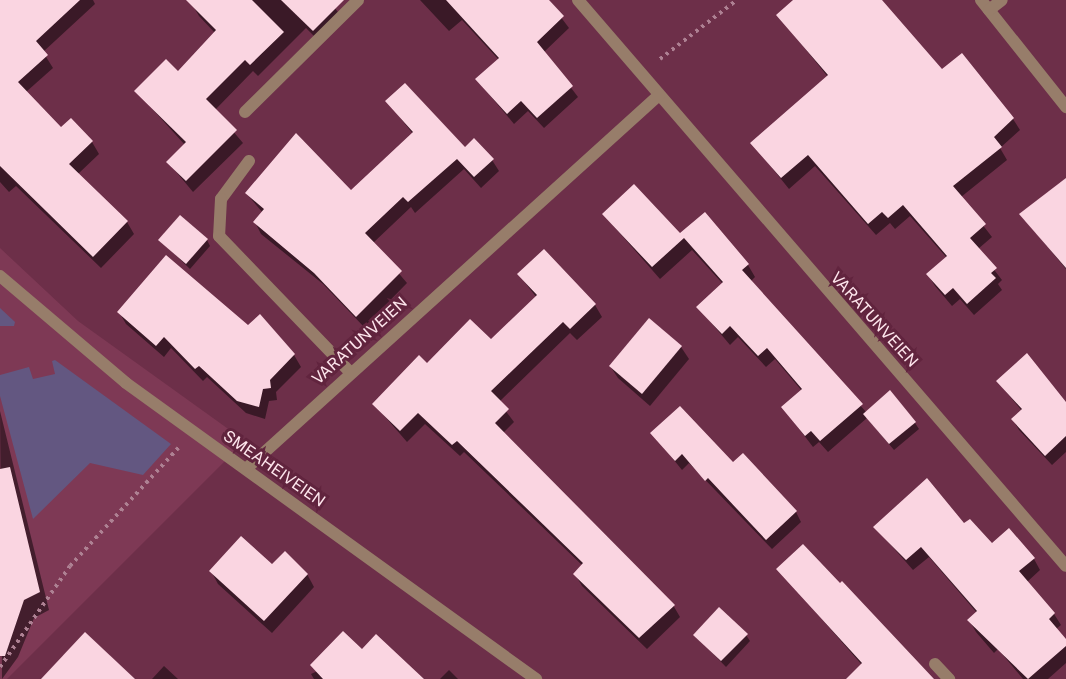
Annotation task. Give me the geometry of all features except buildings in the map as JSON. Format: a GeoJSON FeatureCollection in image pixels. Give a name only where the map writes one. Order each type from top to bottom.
{"type":"FeatureCollection","features":[{"type":"Feature","properties":{"kind":"street"},"geometry":{"type":"LineString","coordinates":[[245,112],[358,0]]}},
{"type":"Feature","properties":{"kind":"street","name":"VARATUNVEIEN"},"geometry":{"type":"LineString","coordinates":[[578,0],[1066,566]]}},
{"type":"Feature","properties":{"kind":"street"},"geometry":{"type":"LineString","coordinates":[[981,0],[1066,107]]}},
{"type":"Feature","properties":{"kind":"street"},"geometry":{"type":"LineString","coordinates":[[989,10],[1002,0]]}},
{"type":"Feature","properties":{"kind":"street","name":"VARATUNVEIEN"},"geometry":{"type":"LineString","coordinates":[[246,469],[350,372],[658,95]]}},
{"type":"Feature","properties":{"kind":"street"},"geometry":{"type":"LineString","coordinates":[[249,161],[221,199],[219,236],[350,372]]}},
{"type":"Feature","properties":{"kind":"street","name":"SMEAHEIVEIEN"},"geometry":{"type":"LineString","coordinates":[[0,276],[126,383],[536,679]]}},
{"type":"Feature","properties":{"kind":"street"},"geometry":{"type":"LineString","coordinates":[[935,664],[949,679]]}},
{"type":"Feature","properties":{"kind":"path"},"geometry":{"type":"LineString","coordinates":[[640,74],[737,0]]}},
{"type":"Feature","properties":{"kind":"path"},"geometry":{"type":"LineString","coordinates":[[0,667],[70,566],[179,447]]}},
{"type":"Feature","properties":{"kind":"shaded area"},"geometry":{"type":"Polygon","coordinates":[[[0,248],[78,321],[245,441],[7,679],[0,679],[0,248]]]}},
{"type":"Feature","properties":{"kind":"shaded area"},"geometry":{"type":"Polygon","coordinates":[[[0,308],[15,322],[14,326],[0,326],[0,308]]]}},
{"type":"Feature","properties":{"kind":"shaded area"},"geometry":{"type":"Polygon","coordinates":[[[55,360],[171,444],[143,475],[90,463],[33,519],[0,396],[0,375],[29,367],[33,379],[55,374],[52,361],[55,360]]]}}]}
